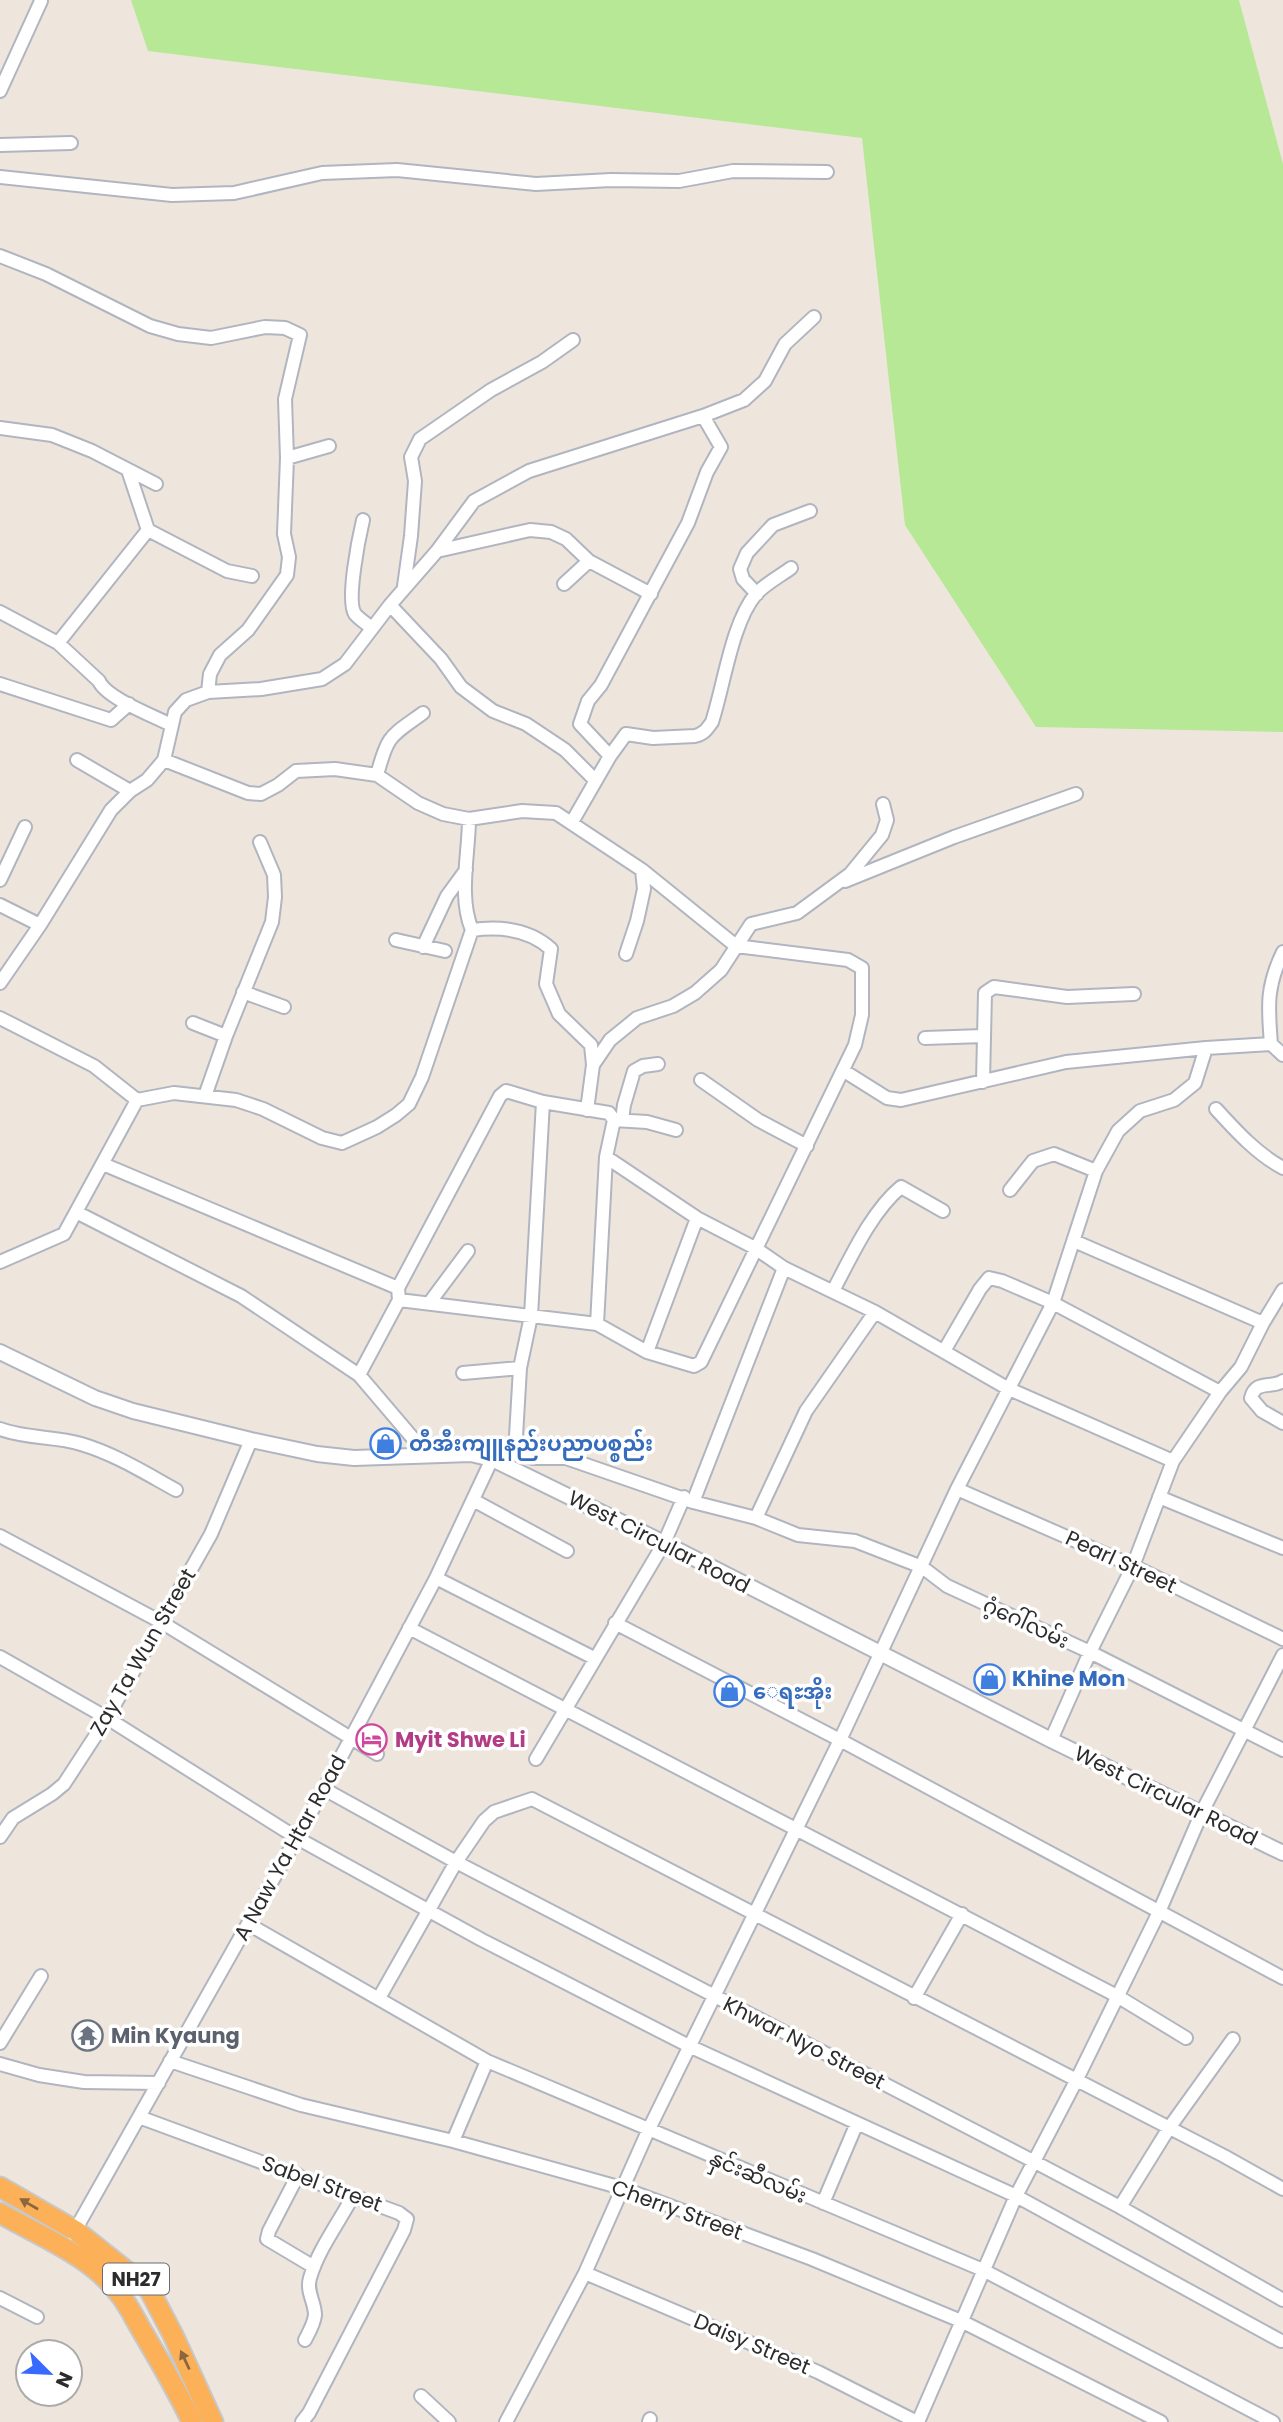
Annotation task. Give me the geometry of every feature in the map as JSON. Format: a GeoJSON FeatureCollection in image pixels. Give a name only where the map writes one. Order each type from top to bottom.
{"type":"FeatureCollection","features":[{"type":"Feature","properties":{"kind":"highway","name":"NH27"},"geometry":{"type":"LineString","coordinates":[[0,2187],[76,2231],[149,2289],[213,2422]]}},
{"type":"Feature","properties":{"kind":"highway","name":"NH27"},"geometry":{"type":"LineString","coordinates":[[0,2213],[64,2249],[101,2274],[126,2300],[192,2422]]}},
{"type":"Feature","properties":{"kind":"street"},"geometry":{"type":"LineString","coordinates":[[0,91],[42,0],[28,0]]}},
{"type":"Feature","properties":{"kind":"street"},"geometry":{"type":"LineString","coordinates":[[0,145],[71,143]]}},
{"type":"Feature","properties":{"kind":"street"},"geometry":{"type":"LineString","coordinates":[[0,177],[172,195],[234,193],[314,174],[334,172],[397,170],[536,184],[611,180],[679,181],[733,171],[827,172]]}},
{"type":"Feature","properties":{"kind":"street"},"geometry":{"type":"LineString","coordinates":[[0,256],[47,274],[150,326],[178,334],[211,338],[265,327],[285,328],[300,335],[285,399],[287,458],[284,534],[289,557],[287,575],[248,630],[220,655],[210,674],[208,692]]}},
{"type":"Feature","properties":{"kind":"street"},"geometry":{"type":"LineString","coordinates":[[0,983],[40,925],[111,810],[130,791],[147,780],[164,760],[175,712],[186,700],[208,692],[261,689],[321,678],[345,664],[474,501],[529,471],[744,400],[765,381],[785,344],[814,317]]}},
{"type":"Feature","properties":{"kind":"street"},"geometry":{"type":"LineString","coordinates":[[404,587],[415,481],[411,457],[420,439],[481,396],[542,362],[573,341]]}},
{"type":"Feature","properties":{"kind":"street"},"geometry":{"type":"LineString","coordinates":[[610,756],[580,724],[587,701],[601,685],[688,523],[707,472],[721,447],[702,416]]}},
{"type":"Feature","properties":{"kind":"street"},"geometry":{"type":"LineString","coordinates":[[0,428],[52,435],[92,451],[156,484]]}},
{"type":"Feature","properties":{"kind":"street"},"geometry":{"type":"LineString","coordinates":[[287,458],[329,446]]}},
{"type":"Feature","properties":{"kind":"street"},"geometry":{"type":"LineString","coordinates":[[128,470],[148,530],[227,571],[252,576]]}},
{"type":"Feature","properties":{"kind":"street"},"geometry":{"type":"LineString","coordinates":[[757,594],[743,579],[740,569],[747,553],[774,525],[810,511]]}},
{"type":"Feature","properties":{"kind":"street"},"geometry":{"type":"LineString","coordinates":[[363,520],[357,543],[351,596],[354,613],[372,628]]}},
{"type":"Feature","properties":{"kind":"street"},"geometry":{"type":"LineString","coordinates":[[58,643],[148,530]]}},
{"type":"Feature","properties":{"kind":"street"},"geometry":{"type":"LineString","coordinates":[[437,551],[530,530],[551,532],[566,539],[589,561],[651,594]]}},
{"type":"Feature","properties":{"kind":"street"},"geometry":{"type":"LineString","coordinates":[[564,584],[589,561]]}},
{"type":"Feature","properties":{"kind":"street"},"geometry":{"type":"LineString","coordinates":[[572,822],[595,780],[626,734],[653,738],[701,735],[712,722],[715,713],[734,636],[757,594],[791,568]]}},
{"type":"Feature","properties":{"kind":"street"},"geometry":{"type":"LineString","coordinates":[[390,605],[441,659],[461,687],[493,711],[526,724],[565,750],[595,780]]}},
{"type":"Feature","properties":{"kind":"street"},"geometry":{"type":"LineString","coordinates":[[0,612],[58,643],[99,681],[102,687],[171,725]]}},
{"type":"Feature","properties":{"kind":"street"},"geometry":{"type":"LineString","coordinates":[[0,684],[7,684],[111,720],[129,704]]}},
{"type":"Feature","properties":{"kind":"street"},"geometry":{"type":"LineString","coordinates":[[377,775],[384,746],[390,737],[423,713]]}},
{"type":"Feature","properties":{"kind":"street"},"geometry":{"type":"LineString","coordinates":[[77,760],[130,791]]}},
{"type":"Feature","properties":{"kind":"street"},"geometry":{"type":"LineString","coordinates":[[103,1164],[398,1294],[430,1302],[597,1324],[647,1352],[694,1366],[701,1362],[844,1071],[855,1045],[862,1015],[862,968],[848,960],[736,946],[642,870],[556,813],[522,811],[468,819],[443,814],[418,803],[377,775],[335,769],[296,771],[261,794],[248,793],[164,760]]}},
{"type":"Feature","properties":{"kind":"street"},"geometry":{"type":"LineString","coordinates":[[838,884],[954,837],[1076,794]]}},
{"type":"Feature","properties":{"kind":"street"},"geometry":{"type":"LineString","coordinates":[[593,1065],[610,1040],[637,1018],[673,1006],[721,971],[751,924],[797,913],[850,874],[882,835],[887,820],[883,804]]}},
{"type":"Feature","properties":{"kind":"street"},"geometry":{"type":"LineString","coordinates":[[0,1018],[94,1066],[137,1100],[174,1093],[236,1100],[262,1109],[321,1138],[342,1143],[369,1132],[408,1104],[422,1077],[472,930],[468,919],[466,870],[468,819]]}},
{"type":"Feature","properties":{"kind":"street"},"geometry":{"type":"LineString","coordinates":[[0,880],[25,827]]}},
{"type":"Feature","properties":{"kind":"street"},"geometry":{"type":"LineString","coordinates":[[205,1096],[226,1035],[272,922],[274,875],[260,842]]}},
{"type":"Feature","properties":{"kind":"street"},"geometry":{"type":"LineString","coordinates":[[424,947],[447,896],[466,870]]}},
{"type":"Feature","properties":{"kind":"street"},"geometry":{"type":"LineString","coordinates":[[626,954],[644,889],[642,870]]}},
{"type":"Feature","properties":{"kind":"street"},"geometry":{"type":"LineString","coordinates":[[0,905],[40,925]]}},
{"type":"Feature","properties":{"kind":"street"},"geometry":{"type":"LineString","coordinates":[[472,930],[491,927],[518,930],[539,938],[551,950],[547,984],[559,1014],[591,1045],[593,1065],[587,1110]]}},
{"type":"Feature","properties":{"kind":"street"},"geometry":{"type":"LineString","coordinates":[[396,940],[445,951]]}},
{"type":"Feature","properties":{"kind":"street"},"geometry":{"type":"LineString","coordinates":[[1283,952],[1272,975],[1268,1006],[1271,1044],[1283,1055]]}},
{"type":"Feature","properties":{"kind":"street"},"geometry":{"type":"LineString","coordinates":[[983,1082],[985,993],[994,987],[1068,997],[1134,994]]}},
{"type":"Feature","properties":{"kind":"street"},"geometry":{"type":"LineString","coordinates":[[243,992],[284,1007]]}},
{"type":"Feature","properties":{"kind":"street"},"geometry":{"type":"LineString","coordinates":[[193,1023],[226,1035]]}},
{"type":"Feature","properties":{"kind":"street"},"geometry":{"type":"LineString","coordinates":[[925,1038],[983,1036]]}},
{"type":"Feature","properties":{"kind":"street"},"geometry":{"type":"LineString","coordinates":[[844,1071],[893,1100],[1066,1062],[1271,1044]]}},
{"type":"Feature","properties":{"kind":"street"},"geometry":{"type":"LineString","coordinates":[[506,2422],[585,2273],[648,2131],[841,1740],[957,1489],[1052,1303],[1096,1171],[1118,1131],[1140,1111],[1174,1100],[1195,1083],[1206,1048]]}},
{"type":"Feature","properties":{"kind":"street"},"geometry":{"type":"LineString","coordinates":[[597,1324],[606,1157],[634,1071],[643,1066],[658,1065]]}},
{"type":"Feature","properties":{"kind":"street"},"geometry":{"type":"LineString","coordinates":[[701,1080],[758,1120],[807,1146]]}},
{"type":"Feature","properties":{"kind":"street"},"geometry":{"type":"LineString","coordinates":[[359,1375],[500,1096],[506,1091],[543,1102],[609,1114],[618,1120],[647,1122],[676,1130]]}},
{"type":"Feature","properties":{"kind":"street"},"geometry":{"type":"LineString","coordinates":[[0,1262],[64,1234],[78,1213],[137,1100]]}},
{"type":"Feature","properties":{"kind":"street"},"geometry":{"type":"LineString","coordinates":[[515,1453],[520,1368],[531,1316],[543,1102]]}},
{"type":"Feature","properties":{"kind":"street"},"geometry":{"type":"LineString","coordinates":[[1216,1109],[1238,1134],[1283,1168]]}},
{"type":"Feature","properties":{"kind":"street"},"geometry":{"type":"LineString","coordinates":[[1010,1190],[1033,1161],[1054,1154],[1096,1171]]}},
{"type":"Feature","properties":{"kind":"street"},"geometry":{"type":"LineString","coordinates":[[606,1157],[696,1218],[755,1248],[784,1268],[875,1312],[1007,1388],[1173,1461]]}},
{"type":"Feature","properties":{"kind":"street"},"geometry":{"type":"LineString","coordinates":[[832,1291],[858,1242],[901,1187],[943,1211]]}},
{"type":"Feature","properties":{"kind":"street"},"geometry":{"type":"LineString","coordinates":[[78,1213],[241,1296],[359,1375],[428,1456]]}},
{"type":"Feature","properties":{"kind":"street"},"geometry":{"type":"LineString","coordinates":[[647,1352],[696,1218]]}},
{"type":"Feature","properties":{"kind":"street"},"geometry":{"type":"LineString","coordinates":[[1074,1241],[1263,1323]]}},
{"type":"Feature","properties":{"kind":"street"},"geometry":{"type":"LineString","coordinates":[[430,1302],[468,1251]]}},
{"type":"Feature","properties":{"kind":"street"},"geometry":{"type":"LineString","coordinates":[[536,1759],[689,1499],[784,1268]]}},
{"type":"Feature","properties":{"kind":"street"},"geometry":{"type":"LineString","coordinates":[[944,1351],[989,1278],[1002,1280],[1052,1303],[1220,1392]]}},
{"type":"Feature","properties":{"kind":"street"},"geometry":{"type":"LineString","coordinates":[[1051,1740],[1090,1652],[1133,1566],[1173,1461],[1220,1392],[1241,1367],[1283,1290]]}},
{"type":"Feature","properties":{"kind":"street"},"geometry":{"type":"LineString","coordinates":[[492,1458],[515,1453],[533,1458],[566,1458],[756,1518],[806,1411],[875,1312]]}},
{"type":"Feature","properties":{"kind":"street","name":"West Circular Road"},"geometry":{"type":"LineString","coordinates":[[0,1352],[63,1384],[133,1411],[251,1440],[317,1454],[354,1458],[471,1454],[492,1458],[1051,1740],[1283,1853]]}},
{"type":"Feature","properties":{"kind":"street"},"geometry":{"type":"LineString","coordinates":[[463,1373],[520,1368]]}},
{"type":"Feature","properties":{"kind":"street"},"geometry":{"type":"LineString","coordinates":[[1283,1381],[1260,1385],[1251,1398],[1262,1411],[1283,1423]]}},
{"type":"Feature","properties":{"kind":"street"},"geometry":{"type":"LineString","coordinates":[[0,1429],[18,1435],[79,1443],[113,1455],[176,1490]]}},
{"type":"Feature","properties":{"kind":"street","name":"Zay Ta Wun Street"},"geometry":{"type":"LineString","coordinates":[[0,1837],[13,1818],[64,1784],[107,1718],[211,1534],[251,1440]]}},
{"type":"Feature","properties":{"kind":"street","name":"A Naw Ya Htar Road"},"geometry":{"type":"LineString","coordinates":[[64,2249],[324,1789],[436,1578],[492,1458]]}},
{"type":"Feature","properties":{"kind":"street","name":"Pearl Street"},"geometry":{"type":"LineString","coordinates":[[957,1489],[1133,1566],[1283,1639]]}},
{"type":"Feature","properties":{"kind":"street"},"geometry":{"type":"LineString","coordinates":[[1159,1497],[1283,1548]]}},
{"type":"Feature","properties":{"kind":"street"},"geometry":{"type":"LineString","coordinates":[[473,1500],[567,1551]]}},
{"type":"Feature","properties":{"kind":"street","name":"ဂံ့ဂေါ်လမ်း"},"geometry":{"type":"LineString","coordinates":[[756,1518],[798,1535],[855,1541],[922,1567],[947,1586],[1090,1652],[1283,1750]]}},
{"type":"Feature","properties":{"kind":"street"},"geometry":{"type":"LineString","coordinates":[[0,1536],[161,1622],[377,1754]]}},
{"type":"Feature","properties":{"kind":"street"},"geometry":{"type":"LineString","coordinates":[[436,1578],[594,1658]]}},
{"type":"Feature","properties":{"kind":"street"},"geometry":{"type":"LineString","coordinates":[[615,1623],[841,1740],[1283,1978]]}},
{"type":"Feature","properties":{"kind":"street"},"geometry":{"type":"LineString","coordinates":[[409,1628],[962,1914],[1117,1996],[1186,2038]]}},
{"type":"Feature","properties":{"kind":"street"},"geometry":{"type":"LineString","coordinates":[[917,2422],[1016,2196],[1159,1912],[1202,1812],[1283,1655]]}},
{"type":"Feature","properties":{"kind":"street"},"geometry":{"type":"LineString","coordinates":[[0,1657],[107,1718],[297,1838],[547,1974],[689,2046],[1016,2196],[1281,2341]]}},
{"type":"Feature","properties":{"kind":"street","name":"Khwar Nyo Street"},"geometry":{"type":"LineString","coordinates":[[324,1789],[456,1862],[1120,2207],[1283,2300]]}},
{"type":"Feature","properties":{"kind":"street"},"geometry":{"type":"LineString","coordinates":[[379,1998],[456,1862],[484,1821],[494,1812],[531,1799],[1283,2189]]}},
{"type":"Feature","properties":{"kind":"street"},"geometry":{"type":"LineString","coordinates":[[914,1998],[962,1914]]}},
{"type":"Feature","properties":{"kind":"street","name":"နှင်းဆီလမ်း"},"geometry":{"type":"LineString","coordinates":[[248,1924],[486,2061],[984,2270],[1273,2422]]}},
{"type":"Feature","properties":{"kind":"street"},"geometry":{"type":"LineString","coordinates":[[0,2043],[41,1976]]}},
{"type":"Feature","properties":{"kind":"street"},"geometry":{"type":"LineString","coordinates":[[1120,2207],[1169,2128],[1233,2039]]}},
{"type":"Feature","properties":{"kind":"street"},"geometry":{"type":"LineString","coordinates":[[453,2141],[486,2061]]}},
{"type":"Feature","properties":{"kind":"street","name":"Cherry Street"},"geometry":{"type":"LineString","coordinates":[[170,2062],[301,2105],[453,2141],[622,2188],[812,2259],[961,2321],[1161,2422]]}},
{"type":"Feature","properties":{"kind":"street"},"geometry":{"type":"LineString","coordinates":[[0,2064],[39,2075],[84,2081],[159,2083]]}},
{"type":"Feature","properties":{"kind":"street","name":"Sabel Street"},"geometry":{"type":"LineString","coordinates":[[139,2117],[399,2213],[407,2219],[404,2230],[302,2422]]}},
{"type":"Feature","properties":{"kind":"street"},"geometry":{"type":"LineString","coordinates":[[823,2203],[857,2123]]}},
{"type":"Feature","properties":{"kind":"street"},"geometry":{"type":"LineString","coordinates":[[298,2175],[268,2231],[267,2239],[314,2267]]}},
{"type":"Feature","properties":{"kind":"street"},"geometry":{"type":"LineString","coordinates":[[305,2340],[314,2322],[315,2312],[309,2295],[309,2281],[353,2196]]}},
{"type":"Feature","properties":{"kind":"street","name":"Daisy Street"},"geometry":{"type":"LineString","coordinates":[[585,2273],[818,2372],[917,2422]]}},
{"type":"Feature","properties":{"kind":"street"},"geometry":{"type":"LineString","coordinates":[[0,2298],[37,2316]]}},
{"type":"Feature","properties":{"kind":"street"},"geometry":{"type":"LineString","coordinates":[[421,2396],[449,2422]]}},
{"type":"Feature","properties":{"kind":"green space"},"geometry":{"type":"Polygon","coordinates":[[[131,0],[1239,0],[1283,164],[1283,732],[1036,727],[905,525],[862,138],[148,51],[131,0]]]}},
{"type":"Feature","properties":{"kind":"place","name":"တီအီးကျူနည်းပညာပစ္စည်း"},"geometry":{"type":"Point","coordinates":[386,1444]}},
{"type":"Feature","properties":{"kind":"place","name":"Khine Mon"},"geometry":{"type":"Point","coordinates":[989,1679]}},
{"type":"Feature","properties":{"kind":"place","name":"ေရႊအိုး"},"geometry":{"type":"Point","coordinates":[730,1692]}},
{"type":"Feature","properties":{"kind":"place","name":"Myit Shwe Li"},"geometry":{"type":"Point","coordinates":[372,1740]}},
{"type":"Feature","properties":{"kind":"place","name":"Min Kyaung"},"geometry":{"type":"Point","coordinates":[88,2036]}}]}
